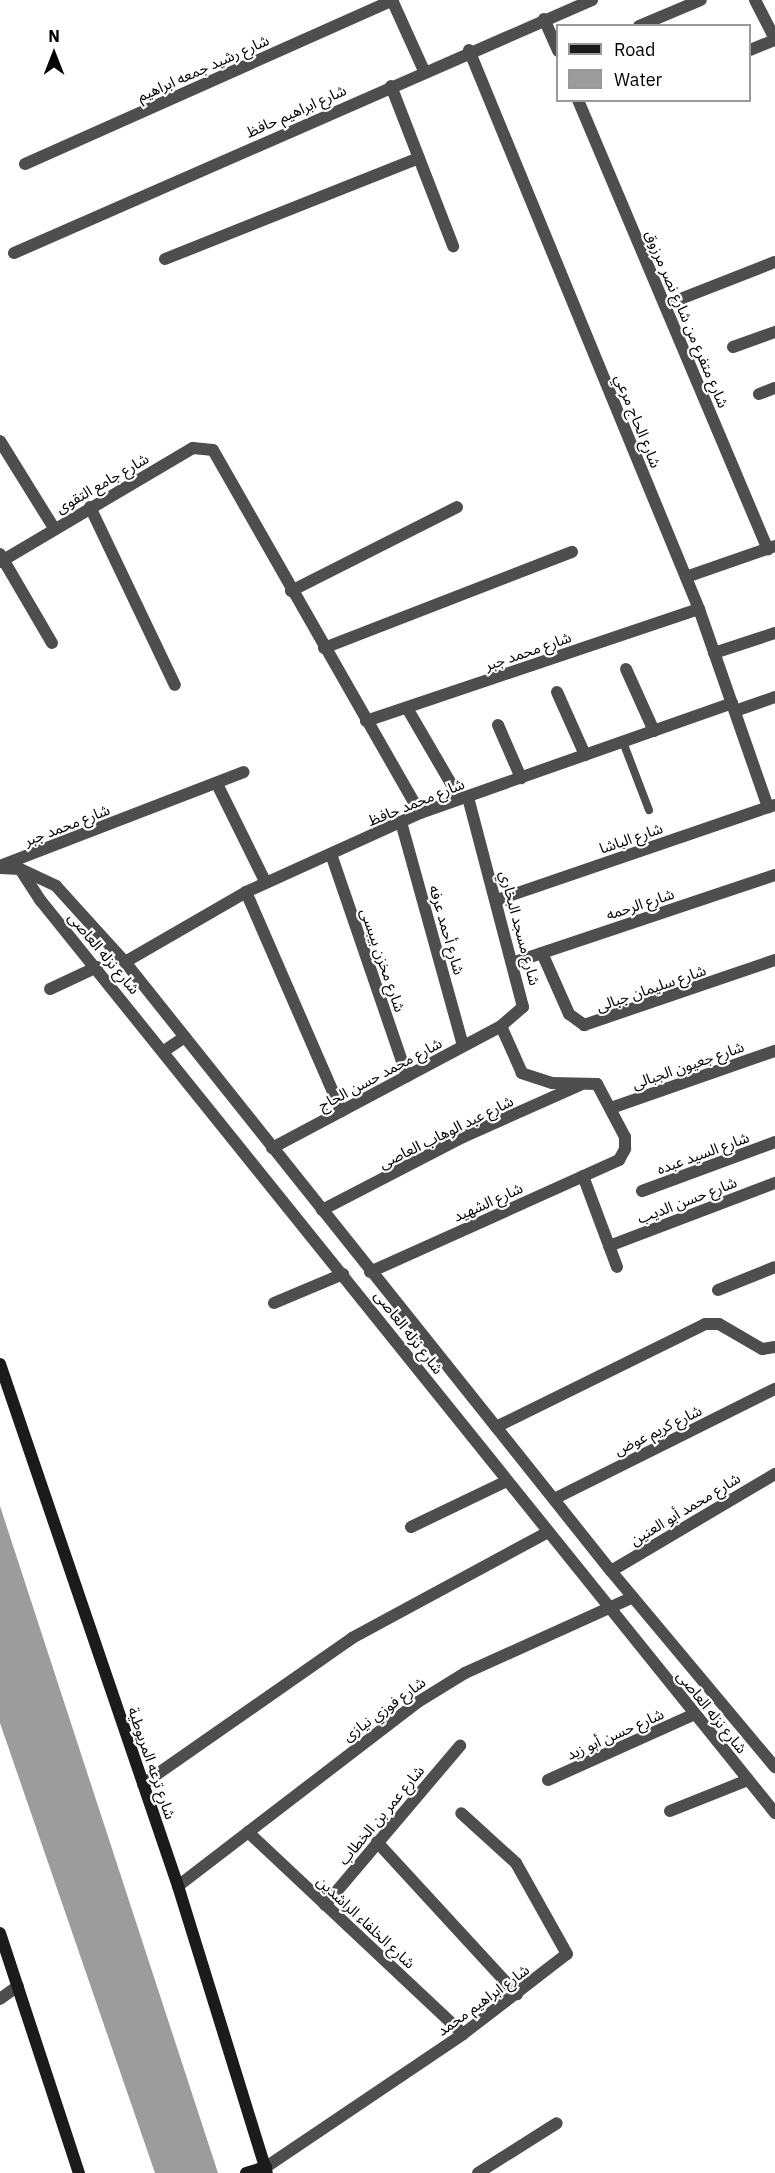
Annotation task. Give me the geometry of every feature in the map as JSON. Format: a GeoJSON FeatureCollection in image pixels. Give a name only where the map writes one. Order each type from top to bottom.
{"type":"FeatureCollection","features":[{"type":"Feature","properties":{"kind":"main road","name":"شارع ترعه المريوطية"},"geometry":{"type":"LineString","coordinates":[[0,1364],[178,1886],[266,2170]]}},
{"type":"Feature","properties":{"kind":"main road"},"geometry":{"type":"LineString","coordinates":[[0,1933],[80,2173]]}},
{"type":"Feature","properties":{"kind":"main road"},"geometry":{"type":"LineString","coordinates":[[246,2173],[266,2170]]}},
{"type":"Feature","properties":{"kind":"street"},"geometry":{"type":"LineString","coordinates":[[393,0],[424,71]]}},
{"type":"Feature","properties":{"kind":"street","name":"شارع رشيد جمعه ابراهيم"},"geometry":{"type":"LineString","coordinates":[[25,164],[393,0]]}},
{"type":"Feature","properties":{"kind":"street","name":"شارع ابراهيم حافظ"},"geometry":{"type":"LineString","coordinates":[[14,253],[469,50],[592,0]]}},
{"type":"Feature","properties":{"kind":"street"},"geometry":{"type":"LineString","coordinates":[[644,24],[701,0]]}},
{"type":"Feature","properties":{"kind":"street"},"geometry":{"type":"LineString","coordinates":[[751,50],[775,39],[772,26],[755,0]]}},
{"type":"Feature","properties":{"kind":"street"},"geometry":{"type":"LineString","coordinates":[[544,19],[556,46]]}},
{"type":"Feature","properties":{"kind":"street","name":"شارع الحاج مرعي"},"geometry":{"type":"LineString","coordinates":[[469,50],[699,609],[771,806]]}},
{"type":"Feature","properties":{"kind":"street"},"geometry":{"type":"LineString","coordinates":[[391,86],[453,246]]}},
{"type":"Feature","properties":{"kind":"street","name":"شارع متفرع من شارع نصر مرزوق"},"geometry":{"type":"LineString","coordinates":[[579,102],[772,547]]}},
{"type":"Feature","properties":{"kind":"street"},"geometry":{"type":"LineString","coordinates":[[165,259],[419,158]]}},
{"type":"Feature","properties":{"kind":"street"},"geometry":{"type":"LineString","coordinates":[[665,305],[775,262]]}},
{"type":"Feature","properties":{"kind":"street"},"geometry":{"type":"LineString","coordinates":[[733,347],[775,332]]}},
{"type":"Feature","properties":{"kind":"street"},"geometry":{"type":"LineString","coordinates":[[759,394],[775,388]]}},
{"type":"Feature","properties":{"kind":"street"},"geometry":{"type":"LineString","coordinates":[[0,441],[54,528]]}},
{"type":"Feature","properties":{"kind":"street","name":"شارع جامع التقوى"},"geometry":{"type":"LineString","coordinates":[[1,558],[193,448],[204,446],[221,457],[291,591]]}},
{"type":"Feature","properties":{"kind":"street"},"geometry":{"type":"LineString","coordinates":[[90,507],[175,685]]}},
{"type":"Feature","properties":{"kind":"street"},"geometry":{"type":"LineString","coordinates":[[420,813],[291,591],[458,507]]}},
{"type":"Feature","properties":{"kind":"street"},"geometry":{"type":"LineString","coordinates":[[686,577],[772,547]]}},
{"type":"Feature","properties":{"kind":"street"},"geometry":{"type":"LineString","coordinates":[[324,648],[572,552]]}},
{"type":"Feature","properties":{"kind":"street"},"geometry":{"type":"LineString","coordinates":[[1,558],[52,643]]}},
{"type":"Feature","properties":{"kind":"street","name":"شارع محمد جبر"},"geometry":{"type":"LineString","coordinates":[[366,721],[699,609]]}},
{"type":"Feature","properties":{"kind":"street"},"geometry":{"type":"LineString","coordinates":[[714,653],[775,633]]}},
{"type":"Feature","properties":{"kind":"street"},"geometry":{"type":"LineString","coordinates":[[626,669],[654,731]]}},
{"type":"Feature","properties":{"kind":"street"},"geometry":{"type":"LineString","coordinates":[[557,692],[585,755]]}},
{"type":"Feature","properties":{"kind":"street","name":"شارع محمد حافظ"},"geometry":{"type":"LineString","coordinates":[[125,962],[246,892],[420,813],[654,731],[775,697]]}},
{"type":"Feature","properties":{"kind":"street","name":"شارع مسجد البخاري"},"geometry":{"type":"LineString","coordinates":[[407,708],[464,798],[497,900],[515,962],[523,1007],[501,1026]]}},
{"type":"Feature","properties":{"kind":"street"},"geometry":{"type":"LineString","coordinates":[[498,725],[521,778]]}},
{"type":"Feature","properties":{"kind":"street","name":"شارع محمد جبر"},"geometry":{"type":"LineString","coordinates":[[0,867],[244,772]]}},
{"type":"Feature","properties":{"kind":"street"},"geometry":{"type":"LineString","coordinates":[[217,784],[266,883]]}},
{"type":"Feature","properties":{"kind":"street","name":"شارع الباشا"},"geometry":{"type":"LineString","coordinates":[[497,900],[771,806]]}},
{"type":"Feature","properties":{"kind":"street","name":"شارع أحمد عرفه"},"geometry":{"type":"LineString","coordinates":[[401,822],[463,1046]]}},
{"type":"Feature","properties":{"kind":"street","name":"شارع مخزن بيبسى"},"geometry":{"type":"LineString","coordinates":[[331,854],[407,1076]]}},
{"type":"Feature","properties":{"kind":"street","name":"شارع نزله العاصى"},"geometry":{"type":"LineString","coordinates":[[0,867],[20,869],[71,899],[125,962],[370,1272],[611,1570],[775,1767]]}},
{"type":"Feature","properties":{"kind":"street","name":"شارع نزله العاصى"},"geometry":{"type":"LineString","coordinates":[[20,869],[507,1481],[775,1813]]}},
{"type":"Feature","properties":{"kind":"street","name":"شارع الرحمه"},"geometry":{"type":"LineString","coordinates":[[515,962],[775,875]]}},
{"type":"Feature","properties":{"kind":"street"},"geometry":{"type":"LineString","coordinates":[[246,892],[341,1111]]}},
{"type":"Feature","properties":{"kind":"street","name":"شارع سليمان جبالى"},"geometry":{"type":"LineString","coordinates":[[542,953],[569,1014],[584,1025],[775,960]]}},
{"type":"Feature","properties":{"kind":"street"},"geometry":{"type":"LineString","coordinates":[[50,989],[97,967]]}},
{"type":"Feature","properties":{"kind":"street"},"geometry":{"type":"LineString","coordinates":[[501,1026],[522,1073],[552,1083],[597,1084],[611,1108]]}},
{"type":"Feature","properties":{"kind":"street","name":"شارع محمد حسن الحاج"},"geometry":{"type":"LineString","coordinates":[[272,1148],[501,1026]]}},
{"type":"Feature","properties":{"kind":"street"},"geometry":{"type":"LineString","coordinates":[[164,1051],[185,1037]]}},
{"type":"Feature","properties":{"kind":"street","name":"شارع جعيون الجبالى"},"geometry":{"type":"LineString","coordinates":[[611,1108],[775,1051]]}},
{"type":"Feature","properties":{"kind":"street","name":"شارع عبد الوهاب العاصى"},"geometry":{"type":"LineString","coordinates":[[322,1210],[463,1137],[584,1083]]}},
{"type":"Feature","properties":{"kind":"street","name":"شارع الشهيد"},"geometry":{"type":"LineString","coordinates":[[370,1272],[619,1160],[625,1137],[611,1108]]}},
{"type":"Feature","properties":{"kind":"street","name":"شارع السيد عبده"},"geometry":{"type":"LineString","coordinates":[[642,1191],[775,1142]]}},
{"type":"Feature","properties":{"kind":"street"},"geometry":{"type":"LineString","coordinates":[[583,1176],[617,1267]]}},
{"type":"Feature","properties":{"kind":"street","name":"شارع حسن الديب"},"geometry":{"type":"LineString","coordinates":[[609,1246],[775,1183]]}},
{"type":"Feature","properties":{"kind":"street"},"geometry":{"type":"LineString","coordinates":[[330,1258],[349,1245]]}},
{"type":"Feature","properties":{"kind":"street"},"geometry":{"type":"LineString","coordinates":[[718,1290],[775,1267]]}},
{"type":"Feature","properties":{"kind":"street"},"geometry":{"type":"LineString","coordinates":[[274,1304],[343,1274]]}},
{"type":"Feature","properties":{"kind":"street"},"geometry":{"type":"LineString","coordinates":[[496,1426],[705,1324],[725,1327],[762,1349],[775,1347]]}},
{"type":"Feature","properties":{"kind":"street","name":"شارع كريم عوض"},"geometry":{"type":"LineString","coordinates":[[554,1499],[775,1389]]}},
{"type":"Feature","properties":{"kind":"street","name":"شارع محمد أبو العنين"},"geometry":{"type":"LineString","coordinates":[[611,1570],[775,1474]]}},
{"type":"Feature","properties":{"kind":"street"},"geometry":{"type":"LineString","coordinates":[[411,1527],[507,1481]]}},
{"type":"Feature","properties":{"kind":"street"},"geometry":{"type":"LineString","coordinates":[[143,1784],[352,1638],[548,1532]]}},
{"type":"Feature","properties":{"kind":"street","name":"شارع فوزي نيازى"},"geometry":{"type":"LineString","coordinates":[[178,1886],[418,1702],[465,1673],[633,1597]]}},
{"type":"Feature","properties":{"kind":"street","name":"شارع حسن أبو زيد"},"geometry":{"type":"LineString","coordinates":[[548,1780],[695,1714]]}},
{"type":"Feature","properties":{"kind":"street","name":"شارع عمر بن الخطاب"},"geometry":{"type":"LineString","coordinates":[[325,1905],[460,1746]]}},
{"type":"Feature","properties":{"kind":"street"},"geometry":{"type":"LineString","coordinates":[[670,1811],[748,1780]]}},
{"type":"Feature","properties":{"kind":"street","name":"شارع ابراهيم محمد"},"geometry":{"type":"LineString","coordinates":[[266,2170],[462,2034],[559,1964],[567,1954],[564,1942],[516,1863],[461,1813]]}},
{"type":"Feature","properties":{"kind":"street","name":"شارع الخلفاء الراشدين"},"geometry":{"type":"LineString","coordinates":[[248,1832],[462,2034]]}},
{"type":"Feature","properties":{"kind":"street"},"geometry":{"type":"LineString","coordinates":[[377,1842],[517,1994]]}},
{"type":"Feature","properties":{"kind":"street"},"geometry":{"type":"LineString","coordinates":[[0,1999],[18,1986]]}},
{"type":"Feature","properties":{"kind":"street"},"geometry":{"type":"LineString","coordinates":[[478,2173],[557,2123]]}},
{"type":"Feature","properties":{"kind":"lane"},"geometry":{"type":"LineString","coordinates":[[623,742],[650,810]]}},
{"type":"Feature","properties":{"kind":"water"},"geometry":{"type":"Polygon","coordinates":[[[0,1506],[218,2173],[155,2173],[0,1723],[0,1506]]]}}]}
